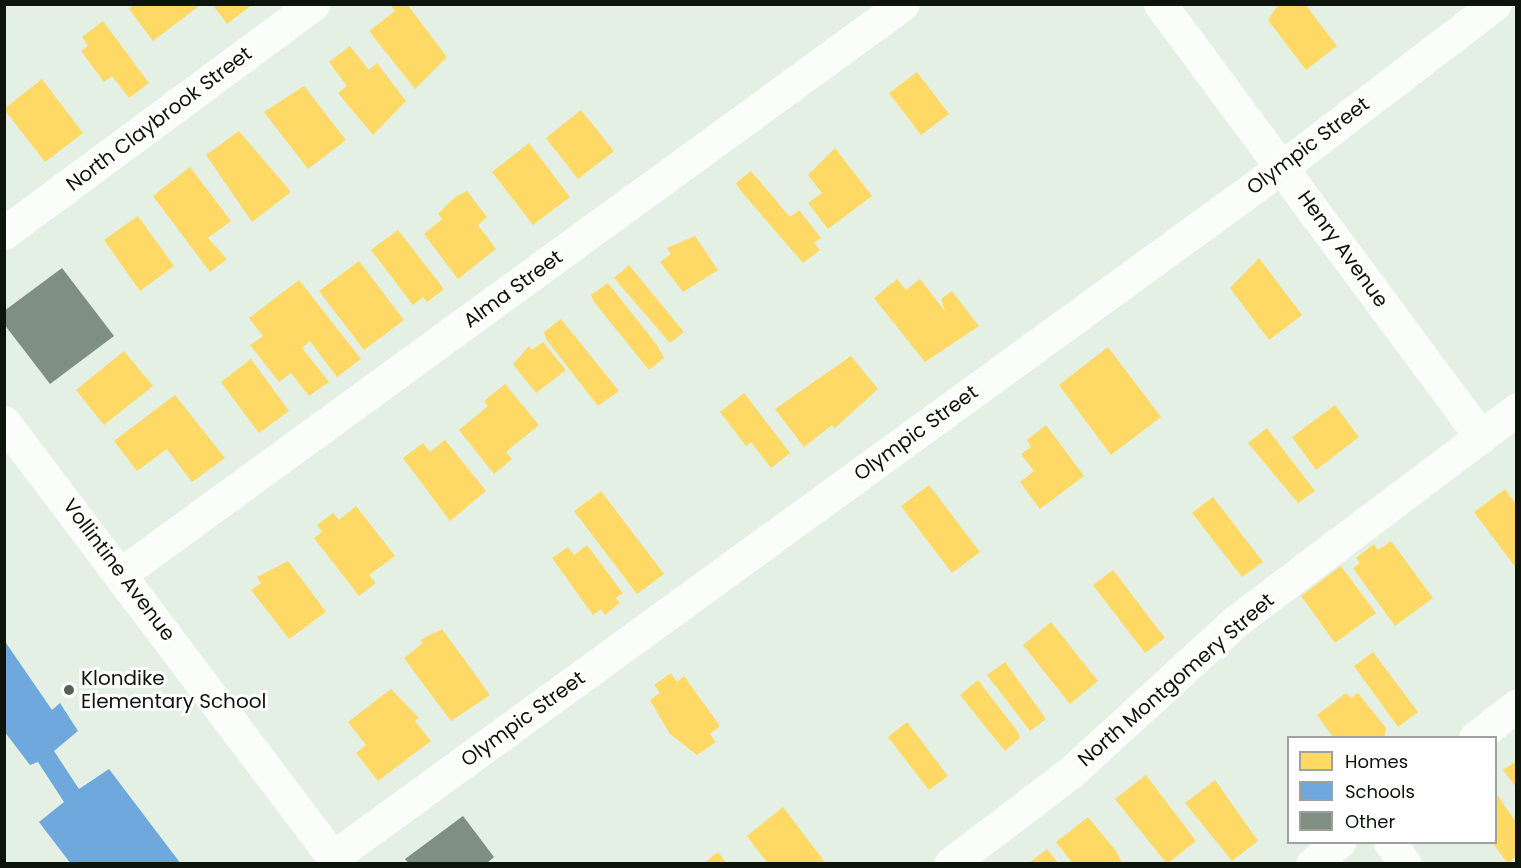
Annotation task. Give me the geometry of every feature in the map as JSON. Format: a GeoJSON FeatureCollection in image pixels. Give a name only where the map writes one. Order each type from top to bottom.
{"type":"FeatureCollection","features":[{"type":"Feature","properties":{"kind":"street","name":"North Claybrook Street"},"geometry":{"type":"LineString","coordinates":[[4,233],[313,4]]}},
{"type":"Feature","properties":{"kind":"street","name":"Alma Street"},"geometry":{"type":"LineString","coordinates":[[122,573],[903,4]]}},
{"type":"Feature","properties":{"kind":"street","name":"Henry Avenue"},"geometry":{"type":"LineString","coordinates":[[1160,4],[1481,437]]}},
{"type":"Feature","properties":{"kind":"street","name":"Olympic Street"},"geometry":{"type":"LineString","coordinates":[[336,860],[1282,167],[1495,4]]}},
{"type":"Feature","properties":{"kind":"street","name":"North Montgomery Street"},"geometry":{"type":"LineString","coordinates":[[950,864],[1070,773],[1236,621],[1516,410]]}},
{"type":"Feature","properties":{"kind":"street","name":"Vollintine Avenue"},"geometry":{"type":"LineString","coordinates":[[4,422],[122,573],[336,860]]}},
{"type":"Feature","properties":{"kind":"street"},"geometry":{"type":"LineString","coordinates":[[1478,736],[1516,706]]}},
{"type":"Feature","properties":{"kind":"street"},"geometry":{"type":"LineString","coordinates":[[1312,864],[1338,844]]}},
{"type":"Feature","properties":{"kind":"street"},"geometry":{"type":"LineString","coordinates":[[1391,844],[1405,864]]}},
{"type":"Feature","properties":{"kind":"building: Homes"},"geometry":{"type":"Polygon","coordinates":[[[135,4],[198,4],[199,6],[153,41],[129,9],[135,4]]]}},
{"type":"Feature","properties":{"kind":"building: Homes"},"geometry":{"type":"Polygon","coordinates":[[[212,4],[253,4],[227,24],[212,4]]]}},
{"type":"Feature","properties":{"kind":"building: Homes"},"geometry":{"type":"Polygon","coordinates":[[[390,4],[407,4],[447,57],[415,89],[369,31],[395,11],[390,4]]]}},
{"type":"Feature","properties":{"kind":"building: Homes"},"geometry":{"type":"Polygon","coordinates":[[[1279,4],[1305,4],[1337,46],[1306,70],[1268,20],[1279,4]]]}},
{"type":"Feature","properties":{"kind":"building: Homes"},"geometry":{"type":"Polygon","coordinates":[[[103,21],[149,83],[129,98],[112,76],[104,82],[81,51],[88,46],[82,37],[103,21]]]}},
{"type":"Feature","properties":{"kind":"building: Homes"},"geometry":{"type":"Polygon","coordinates":[[[350,46],[369,70],[377,63],[406,101],[373,135],[338,93],[347,86],[329,62],[350,46]]]}},
{"type":"Feature","properties":{"kind":"building: Homes"},"geometry":{"type":"Polygon","coordinates":[[[917,72],[949,114],[921,135],[889,93],[917,72]]]}},
{"type":"Feature","properties":{"kind":"building: Homes"},"geometry":{"type":"Polygon","coordinates":[[[42,79],[83,133],[45,162],[4,109],[42,79]]]}},
{"type":"Feature","properties":{"kind":"building: Homes"},"geometry":{"type":"Polygon","coordinates":[[[304,86],[346,140],[308,169],[264,112],[304,86]]]}},
{"type":"Feature","properties":{"kind":"building: Homes"},"geometry":{"type":"Polygon","coordinates":[[[581,110],[614,151],[578,179],[546,138],[581,110]]]}},
{"type":"Feature","properties":{"kind":"building: Homes"},"geometry":{"type":"Polygon","coordinates":[[[239,131],[291,192],[252,222],[206,155],[239,131]]]}},
{"type":"Feature","properties":{"kind":"building: Homes"},"geometry":{"type":"Polygon","coordinates":[[[529,143],[570,197],[533,225],[492,172],[529,143]]]}},
{"type":"Feature","properties":{"kind":"building: Homes"},"geometry":{"type":"Polygon","coordinates":[[[835,148],[872,196],[828,229],[808,203],[822,193],[808,175],[835,148]]]}},
{"type":"Feature","properties":{"kind":"building: Homes"},"geometry":{"type":"Polygon","coordinates":[[[190,167],[231,221],[208,238],[227,259],[210,272],[153,196],[190,167]]]}},
{"type":"Feature","properties":{"kind":"building: Homes"},"geometry":{"type":"Polygon","coordinates":[[[751,171],[790,217],[799,210],[821,238],[814,243],[820,250],[803,263],[736,183],[751,171]]]}},
{"type":"Feature","properties":{"kind":"building: Homes"},"geometry":{"type":"Polygon","coordinates":[[[467,191],[487,217],[478,225],[496,249],[458,279],[424,234],[442,219],[438,214],[455,197],[467,191]]]}},
{"type":"Feature","properties":{"kind":"building: Homes"},"geometry":{"type":"Polygon","coordinates":[[[138,216],[174,266],[140,291],[104,240],[138,216]]]}},
{"type":"Feature","properties":{"kind":"building: Homes"},"geometry":{"type":"Polygon","coordinates":[[[398,230],[444,289],[427,302],[423,297],[413,305],[371,250],[398,230]]]}},
{"type":"Feature","properties":{"kind":"building: Homes"},"geometry":{"type":"Polygon","coordinates":[[[695,236],[718,270],[683,292],[660,262],[671,254],[667,248],[695,236]]]}},
{"type":"Feature","properties":{"kind":"building: Homes"},"geometry":{"type":"Polygon","coordinates":[[[1259,258],[1302,315],[1269,340],[1230,288],[1259,258]]]}},
{"type":"Feature","properties":{"kind":"building: Homes"},"geometry":{"type":"Polygon","coordinates":[[[359,261],[404,320],[364,350],[319,291],[359,261]]]}},
{"type":"Feature","properties":{"kind":"building: Homes"},"geometry":{"type":"Polygon","coordinates":[[[629,265],[684,332],[670,343],[614,278],[629,265]]]}},
{"type":"Feature","properties":{"kind":"building: Homes"},"geometry":{"type":"Polygon","coordinates":[[[897,279],[906,290],[920,279],[945,311],[941,299],[952,291],[979,326],[925,362],[874,298],[897,279]]]}},
{"type":"Feature","properties":{"kind":"building: Homes"},"geometry":{"type":"Polygon","coordinates":[[[299,280],[361,359],[337,377],[310,341],[302,348],[329,382],[309,396],[291,373],[279,382],[250,345],[263,336],[249,318],[299,280]]]}},
{"type":"Feature","properties":{"kind":"building: Homes"},"geometry":{"type":"Polygon","coordinates":[[[608,283],[657,345],[664,358],[649,370],[594,302],[591,295],[608,283]]]}},
{"type":"Feature","properties":{"kind":"building: Homes"},"geometry":{"type":"Polygon","coordinates":[[[561,319],[619,391],[598,406],[546,339],[544,332],[561,319]]]}},
{"type":"Feature","properties":{"kind":"building: Homes"},"geometry":{"type":"Polygon","coordinates":[[[543,342],[566,370],[536,393],[513,364],[529,346],[532,350],[543,342]]]}},
{"type":"Feature","properties":{"kind":"building: Homes"},"geometry":{"type":"Polygon","coordinates":[[[1108,347],[1161,417],[1111,455],[1059,385],[1108,347]]]}},
{"type":"Feature","properties":{"kind":"building: Homes"},"geometry":{"type":"Polygon","coordinates":[[[124,351],[153,386],[104,425],[76,390],[124,351]]]}},
{"type":"Feature","properties":{"kind":"building: Homes"},"geometry":{"type":"Polygon","coordinates":[[[851,356],[878,389],[835,428],[832,425],[804,447],[775,409],[851,356]]]}},
{"type":"Feature","properties":{"kind":"building: Homes"},"geometry":{"type":"Polygon","coordinates":[[[251,359],[289,411],[259,433],[221,382],[251,359]]]}},
{"type":"Feature","properties":{"kind":"building: Homes"},"geometry":{"type":"Polygon","coordinates":[[[505,384],[539,425],[506,452],[512,459],[494,474],[459,430],[488,406],[484,401],[505,384]]]}},
{"type":"Feature","properties":{"kind":"building: Homes"},"geometry":{"type":"Polygon","coordinates":[[[744,393],[790,453],[771,468],[751,442],[746,446],[720,412],[744,393]]]}},
{"type":"Feature","properties":{"kind":"building: Homes"},"geometry":{"type":"Polygon","coordinates":[[[175,395],[225,458],[192,482],[167,449],[137,471],[114,441],[175,395]]]}},
{"type":"Feature","properties":{"kind":"building: Homes"},"geometry":{"type":"Polygon","coordinates":[[[1335,405],[1359,437],[1316,470],[1292,437],[1335,405]]]}},
{"type":"Feature","properties":{"kind":"building: Homes"},"geometry":{"type":"Polygon","coordinates":[[[1046,425],[1084,476],[1040,509],[1020,482],[1034,471],[1021,454],[1031,447],[1027,440],[1046,425]]]}},
{"type":"Feature","properties":{"kind":"building: Homes"},"geometry":{"type":"Polygon","coordinates":[[[1267,428],[1315,491],[1298,503],[1248,443],[1267,428]]]}},
{"type":"Feature","properties":{"kind":"building: Homes"},"geometry":{"type":"Polygon","coordinates":[[[445,440],[486,491],[450,521],[403,458],[423,443],[430,452],[445,440]]]}},
{"type":"Feature","properties":{"kind":"building: Homes"},"geometry":{"type":"Polygon","coordinates":[[[929,485],[980,552],[952,573],[901,506],[929,485]]]}},
{"type":"Feature","properties":{"kind":"building: Homes"},"geometry":{"type":"Polygon","coordinates":[[[1505,489],[1516,504],[1516,568],[1474,512],[1505,489]]]}},
{"type":"Feature","properties":{"kind":"building: Homes"},"geometry":{"type":"Polygon","coordinates":[[[601,491],[664,574],[637,594],[574,511],[601,491]]]}},
{"type":"Feature","properties":{"kind":"building: Homes"},"geometry":{"type":"Polygon","coordinates":[[[1213,497],[1263,562],[1242,577],[1192,513],[1213,497]]]}},
{"type":"Feature","properties":{"kind":"building: Homes"},"geometry":{"type":"Polygon","coordinates":[[[356,506],[395,556],[369,575],[376,583],[359,596],[314,538],[322,532],[317,525],[333,513],[339,520],[356,506]]]}},
{"type":"Feature","properties":{"kind":"building: Homes"},"geometry":{"type":"Polygon","coordinates":[[[1391,541],[1433,598],[1395,626],[1353,568],[1360,563],[1356,558],[1374,544],[1378,550],[1391,541]]]}},
{"type":"Feature","properties":{"kind":"building: Homes"},"geometry":{"type":"Polygon","coordinates":[[[587,545],[623,593],[616,598],[620,603],[605,615],[601,609],[593,615],[552,558],[568,547],[574,555],[587,545]]]}},
{"type":"Feature","properties":{"kind":"building: Homes"},"geometry":{"type":"Polygon","coordinates":[[[288,561],[326,612],[289,639],[251,590],[261,583],[257,577],[288,561]]]}},
{"type":"Feature","properties":{"kind":"building: Homes"},"geometry":{"type":"Polygon","coordinates":[[[1341,566],[1376,613],[1335,643],[1301,596],[1341,566]]]}},
{"type":"Feature","properties":{"kind":"building: Homes"},"geometry":{"type":"Polygon","coordinates":[[[1113,570],[1165,638],[1145,653],[1093,585],[1113,570]]]}},
{"type":"Feature","properties":{"kind":"building: Homes"},"geometry":{"type":"Polygon","coordinates":[[[1051,622],[1098,681],[1070,704],[1023,645],[1051,622]]]}},
{"type":"Feature","properties":{"kind":"building: Homes"},"geometry":{"type":"Polygon","coordinates":[[[442,629],[490,695],[451,721],[404,658],[423,643],[420,640],[442,629]]]}},
{"type":"Feature","properties":{"kind":"building: Homes"},"geometry":{"type":"Polygon","coordinates":[[[1373,652],[1418,712],[1398,727],[1354,666],[1373,652]]]}},
{"type":"Feature","properties":{"kind":"building: Homes"},"geometry":{"type":"Polygon","coordinates":[[[1005,662],[1046,719],[1030,731],[987,675],[1005,662]]]}},
{"type":"Feature","properties":{"kind":"building: Homes"},"geometry":{"type":"Polygon","coordinates":[[[671,673],[677,682],[684,676],[720,726],[710,734],[716,742],[697,755],[670,734],[650,700],[660,693],[654,685],[671,673]]]}},
{"type":"Feature","properties":{"kind":"building: Homes"},"geometry":{"type":"Polygon","coordinates":[[[978,680],[1018,732],[1020,738],[1005,751],[960,695],[978,680]]]}},
{"type":"Feature","properties":{"kind":"building: Homes"},"geometry":{"type":"Polygon","coordinates":[[[391,689],[419,718],[415,721],[431,741],[378,781],[356,753],[366,745],[348,722],[391,689]]]}},
{"type":"Feature","properties":{"kind":"building: Homes"},"geometry":{"type":"Polygon","coordinates":[[[1346,693],[1351,698],[1358,693],[1386,728],[1385,736],[1333,736],[1317,715],[1346,693]]]}},
{"type":"Feature","properties":{"kind":"building: Homes"},"geometry":{"type":"Polygon","coordinates":[[[907,722],[948,776],[929,790],[888,737],[907,722]]]}},
{"type":"Feature","properties":{"kind":"building: Homes"},"geometry":{"type":"Polygon","coordinates":[[[1515,762],[1516,764],[1516,787],[1503,770],[1515,762]]]}},
{"type":"Feature","properties":{"kind":"building: Homes"},"geometry":{"type":"Polygon","coordinates":[[[1146,775],[1196,841],[1167,864],[1115,799],[1146,775]]]}},
{"type":"Feature","properties":{"kind":"building: Homes"},"geometry":{"type":"Polygon","coordinates":[[[1215,780],[1258,841],[1232,861],[1185,803],[1215,780]]]}},
{"type":"Feature","properties":{"kind":"building: Homes"},"geometry":{"type":"Polygon","coordinates":[[[1497,794],[1516,822],[1516,857],[1508,864],[1493,844],[1497,844],[1497,794]]]}},
{"type":"Feature","properties":{"kind":"building: Homes"},"geometry":{"type":"Polygon","coordinates":[[[783,807],[825,862],[824,864],[768,864],[747,836],[783,807]]]}},
{"type":"Feature","properties":{"kind":"building: Homes"},"geometry":{"type":"Polygon","coordinates":[[[1088,817],[1116,851],[1123,864],[1073,864],[1056,842],[1088,817]]]}},
{"type":"Feature","properties":{"kind":"building: Homes"},"geometry":{"type":"Polygon","coordinates":[[[1047,849],[1059,864],[1028,864],[1047,849]]]}},
{"type":"Feature","properties":{"kind":"building: Homes"},"geometry":{"type":"Polygon","coordinates":[[[718,852],[727,864],[703,864],[718,852]]]}},
{"type":"Feature","properties":{"kind":"building: Schools","name":"Klondike Elementary School"},"geometry":{"type":"Polygon","coordinates":[[[4,640],[52,710],[60,703],[78,731],[54,751],[79,789],[109,769],[181,864],[71,864],[39,822],[64,802],[38,762],[30,765],[4,731],[4,640]]]}},
{"type":"Feature","properties":{"kind":"building: Other"},"geometry":{"type":"Polygon","coordinates":[[[62,268],[114,336],[50,384],[4,324],[4,311],[62,268]]]}},
{"type":"Feature","properties":{"kind":"building: Other"},"geometry":{"type":"Polygon","coordinates":[[[463,816],[494,857],[486,864],[409,864],[405,859],[463,816]]]}},
{"type":"Feature","properties":{"kind":"place","name":"Klondike Elementary School"},"geometry":{"type":"Point","coordinates":[69,690]}}]}
